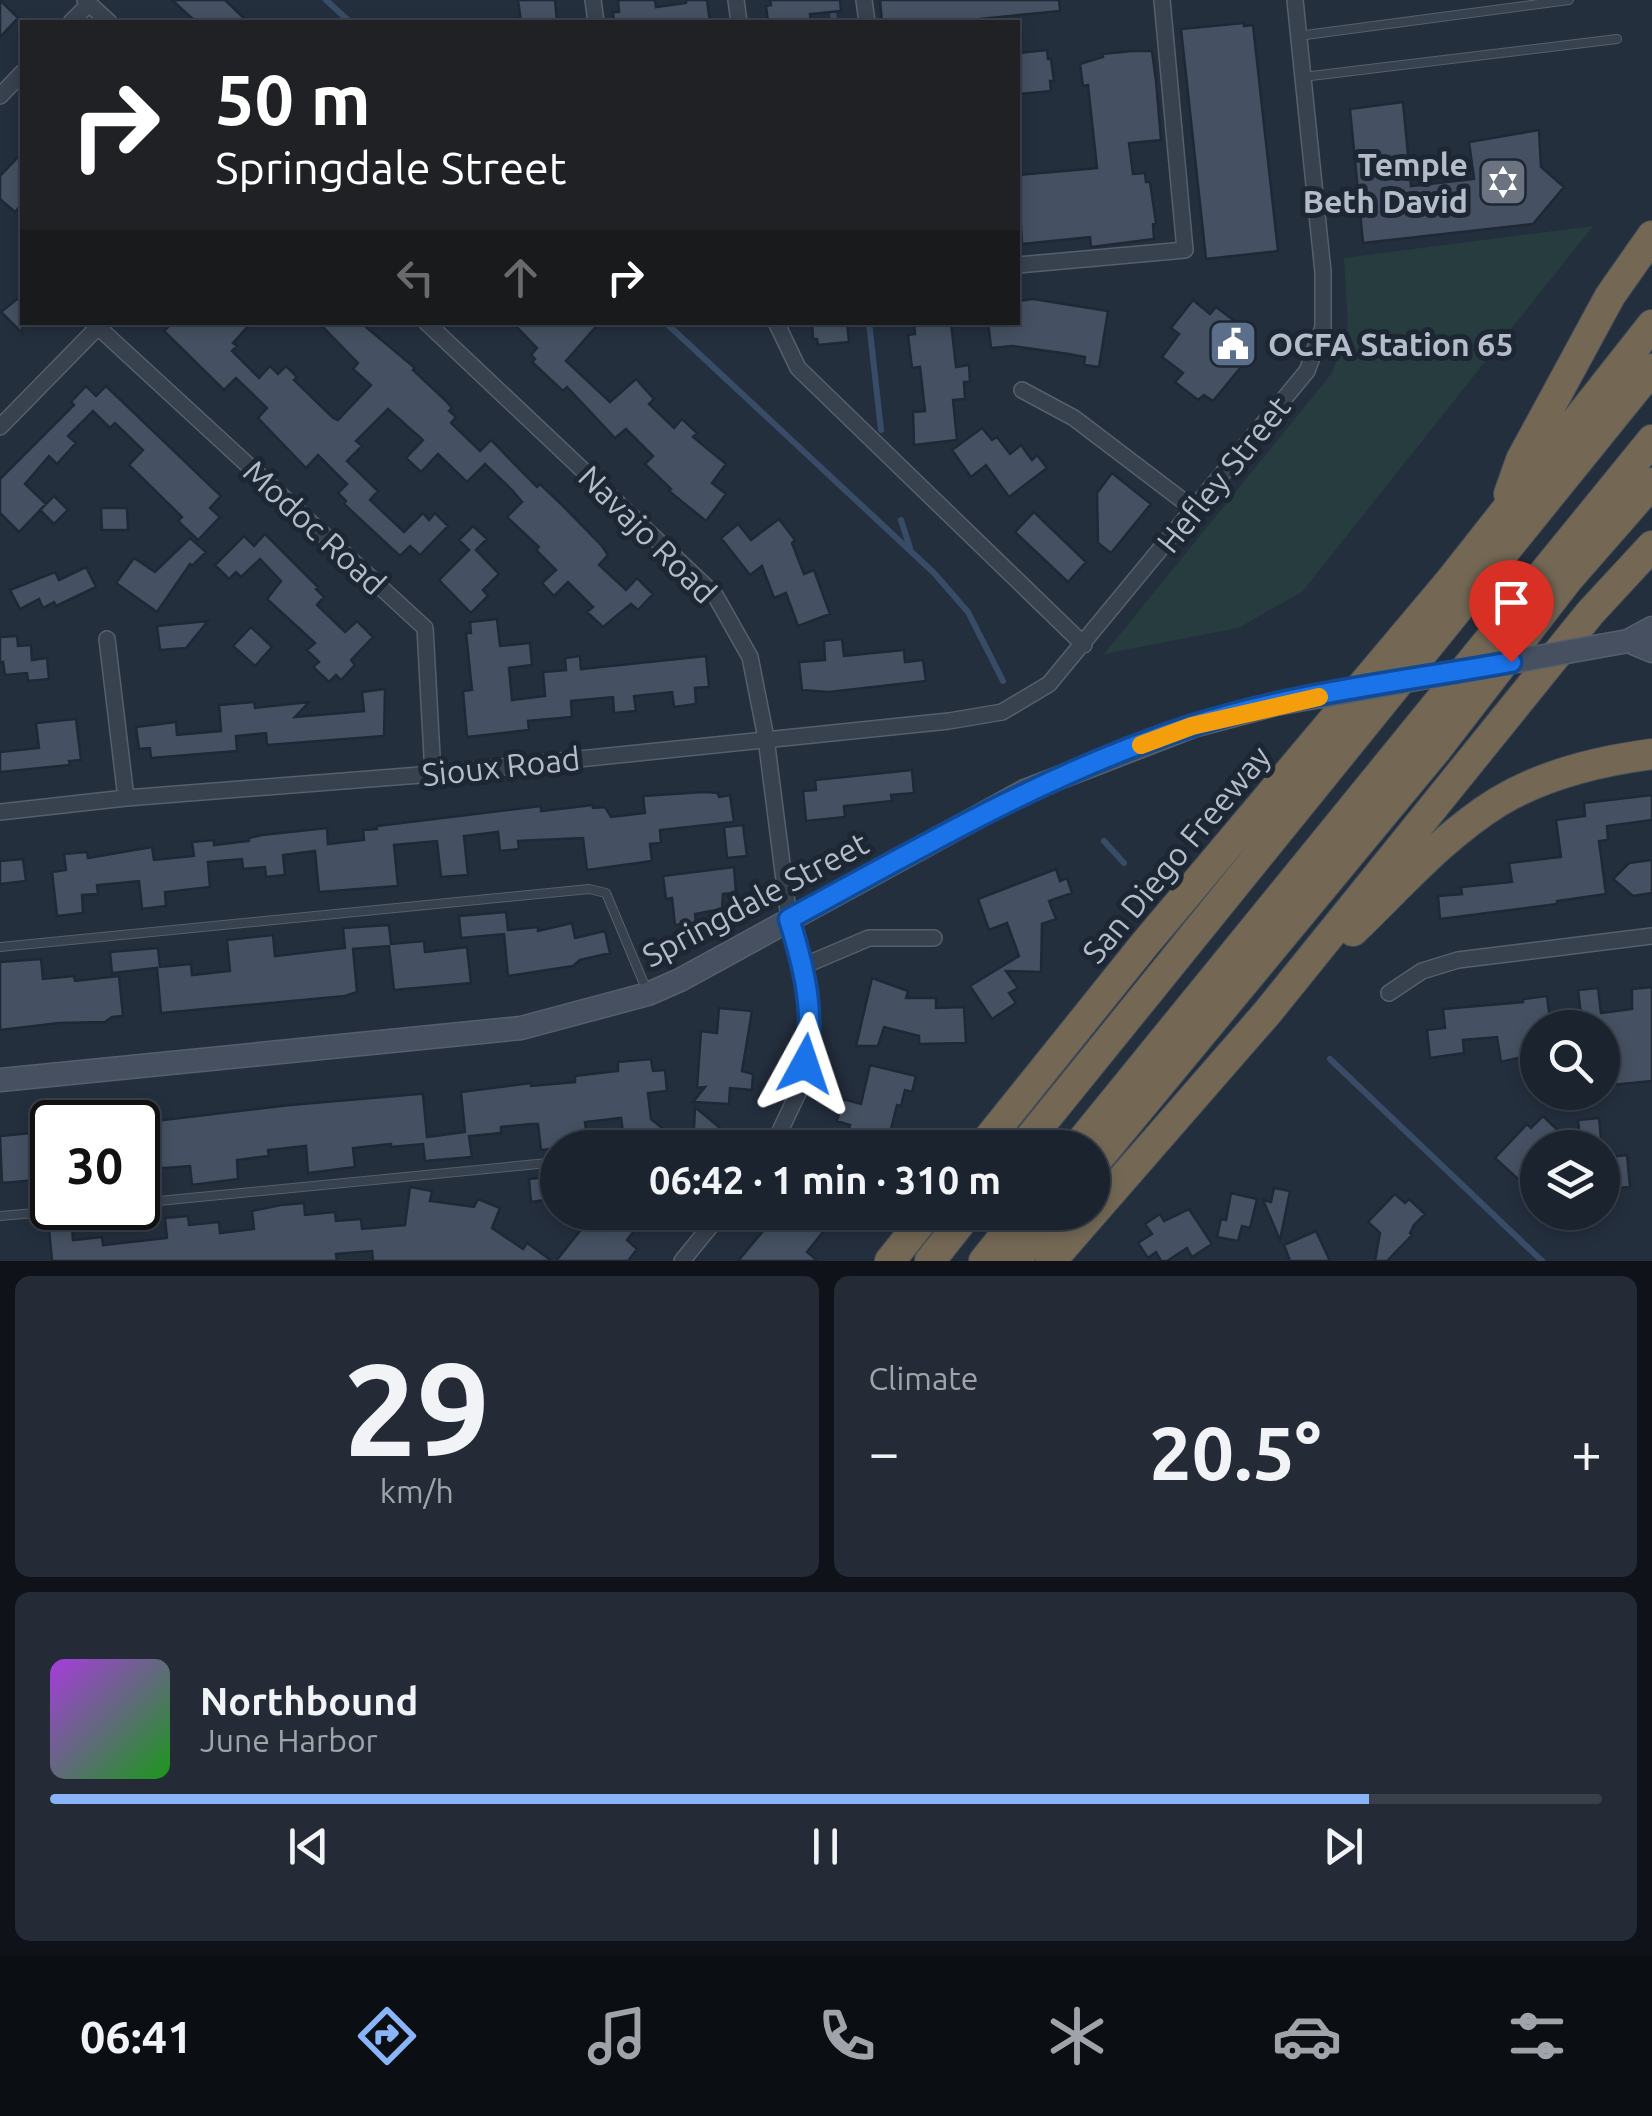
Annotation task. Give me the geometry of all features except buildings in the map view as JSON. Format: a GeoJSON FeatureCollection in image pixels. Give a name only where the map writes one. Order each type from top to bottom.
{"type":"FeatureCollection","features":[{"type":"Feature","properties":{"kind":"highway"},"geometry":{"type":"LineString","coordinates":[[1500,520],[1521,460],[1610,296],[1652,236]]}},
{"type":"Feature","properties":{"kind":"highway","name":"San Diego Freeway"},"geometry":{"type":"LineString","coordinates":[[995,1130],[1144,945],[1500,520],[1652,325]]}},
{"type":"Feature","properties":{"kind":"highway"},"geometry":{"type":"LineString","coordinates":[[1037,1130],[1652,369]]}},
{"type":"Feature","properties":{"kind":"highway"},"geometry":{"type":"LineString","coordinates":[[1091,1130],[1652,440]]}},
{"type":"Feature","properties":{"kind":"highway"},"geometry":{"type":"LineString","coordinates":[[1110,1144],[1436,750],[1568,579],[1652,483]]}},
{"type":"Feature","properties":{"kind":"highway"},"geometry":{"type":"LineString","coordinates":[[1051,1261],[1267,1012],[1590,613],[1652,546]]}},
{"type":"Feature","properties":{"kind":"highway"},"geometry":{"type":"LineString","coordinates":[[1267,1012],[1444,844],[1495,804],[1567,771],[1652,754]]}},
{"type":"Feature","properties":{"kind":"highway"},"geometry":{"type":"LineString","coordinates":[[890,1261],[915,1230]]}},
{"type":"Feature","properties":{"kind":"highway"},"geometry":{"type":"LineString","coordinates":[[930,1261],[955,1230]]}},
{"type":"Feature","properties":{"kind":"highway"},"geometry":{"type":"LineString","coordinates":[[984,1261],[1009,1230]]}},
{"type":"Feature","properties":{"kind":"highway"},"geometry":{"type":"LineString","coordinates":[[1014,1261],[1039,1230]]}},
{"type":"Feature","properties":{"kind":"main road","name":"Springdale Street"},"geometry":{"type":"LineString","coordinates":[[0,1080],[522,1028],[648,994],[1025,792],[1192,726],[1276,704],[1628,641],[1652,628]]}},
{"type":"Feature","properties":{"kind":"main road"},"geometry":{"type":"LineString","coordinates":[[1628,641],[1652,651]]}},
{"type":"Feature","properties":{"kind":"street"},"geometry":{"type":"LineString","coordinates":[[1020,264],[1185,250],[1162,0]]}},
{"type":"Feature","properties":{"kind":"street","name":"Hefley Street"},"geometry":{"type":"LineString","coordinates":[[1002,712],[1050,684],[1307,371],[1323,327],[1323,272],[1295,0]]}},
{"type":"Feature","properties":{"kind":"street"},"geometry":{"type":"LineString","coordinates":[[87,2],[107,20]]}},
{"type":"Feature","properties":{"kind":"street"},"geometry":{"type":"LineString","coordinates":[[0,96],[20,75]]}},
{"type":"Feature","properties":{"kind":"street","name":"Navajo Road"},"geometry":{"type":"LineString","coordinates":[[429,325],[715,596],[750,657],[766,738],[789,919],[803,966],[812,1034],[798,1094],[781,1130]]}},
{"type":"Feature","properties":{"kind":"street"},"geometry":{"type":"LineString","coordinates":[[777,325],[798,368],[1084,645]]}},
{"type":"Feature","properties":{"kind":"street","name":"Modoc Road"},"geometry":{"type":"LineString","coordinates":[[0,426],[98,326],[425,628],[433,774]]}},
{"type":"Feature","properties":{"kind":"street"},"geometry":{"type":"LineString","coordinates":[[1022,390],[1074,418],[1195,510]]}},
{"type":"Feature","properties":{"kind":"street"},"geometry":{"type":"LineString","coordinates":[[108,639],[126,798]]}},
{"type":"Feature","properties":{"kind":"street","name":"Sioux Road"},"geometry":{"type":"LineString","coordinates":[[0,812],[433,774],[949,722],[1002,712]]}},
{"type":"Feature","properties":{"kind":"street"},"geometry":{"type":"LineString","coordinates":[[1389,992],[1422,971],[1458,960],[1652,936]]}},
{"type":"Feature","properties":{"kind":"street"},"geometry":{"type":"LineString","coordinates":[[803,966],[868,938],[934,938]]}},
{"type":"Feature","properties":{"kind":"street"},"geometry":{"type":"LineString","coordinates":[[682,1261],[704,1230]]}},
{"type":"Feature","properties":{"kind":"lane"},"geometry":{"type":"LineString","coordinates":[[1298,36],[1568,0]]}},
{"type":"Feature","properties":{"kind":"lane"},"geometry":{"type":"LineString","coordinates":[[1303,77],[1617,39]]}},
{"type":"Feature","properties":{"kind":"lane"},"geometry":{"type":"LineString","coordinates":[[0,946],[589,889],[606,893],[648,994]]}},
{"type":"Feature","properties":{"kind":"lane"},"geometry":{"type":"LineString","coordinates":[[160,1201],[540,1164]]}},
{"type":"Feature","properties":{"kind":"lane"},"geometry":{"type":"LineString","coordinates":[[0,1216],[30,1213]]}},
{"type":"Feature","properties":{"kind":"green space"},"geometry":{"type":"Polygon","coordinates":[[[1593,226],[1302,592],[1238,628],[1104,654],[1332,373],[1348,325],[1344,258],[1593,226]]]}},
{"type":"Feature","properties":{"kind":"waterway"},"geometry":{"type":"LineString","coordinates":[[326,0],[348,20]]}},
{"type":"Feature","properties":{"kind":"waterway"},"geometry":{"type":"LineString","coordinates":[[832,0],[834,20]]}},
{"type":"Feature","properties":{"kind":"waterway"},"geometry":{"type":"LineString","coordinates":[[668,325],[934,573],[968,612],[1003,681]]}},
{"type":"Feature","properties":{"kind":"waterway"},"geometry":{"type":"LineString","coordinates":[[869,325],[881,430]]}},
{"type":"Feature","properties":{"kind":"waterway"},"geometry":{"type":"LineString","coordinates":[[901,520],[910,548]]}},
{"type":"Feature","properties":{"kind":"waterway"},"geometry":{"type":"LineString","coordinates":[[1104,841],[1124,863]]}},
{"type":"Feature","properties":{"kind":"waterway"},"geometry":{"type":"LineString","coordinates":[[1330,1059],[1542,1261]]}},
{"type":"Feature","properties":{"kind":"slow traffic"},"geometry":{"type":"LineString","coordinates":[[1141,745],[1192,726],[1319,697]]}},
{"type":"Feature","properties":{"kind":"place","name":"Temple Beth David"},"geometry":{"type":"Point","coordinates":[1503,182]}},
{"type":"Feature","properties":{"kind":"place","name":"OCFA Station 65"},"geometry":{"type":"Point","coordinates":[1233,344]}},
{"type":"Feature","properties":{"kind":"route"},"geometry":{"type":"LineString","coordinates":[[805,1064],[812,1034],[803,966],[789,919],[1025,792],[1192,726],[1276,704],[1511,662]]}}]}
